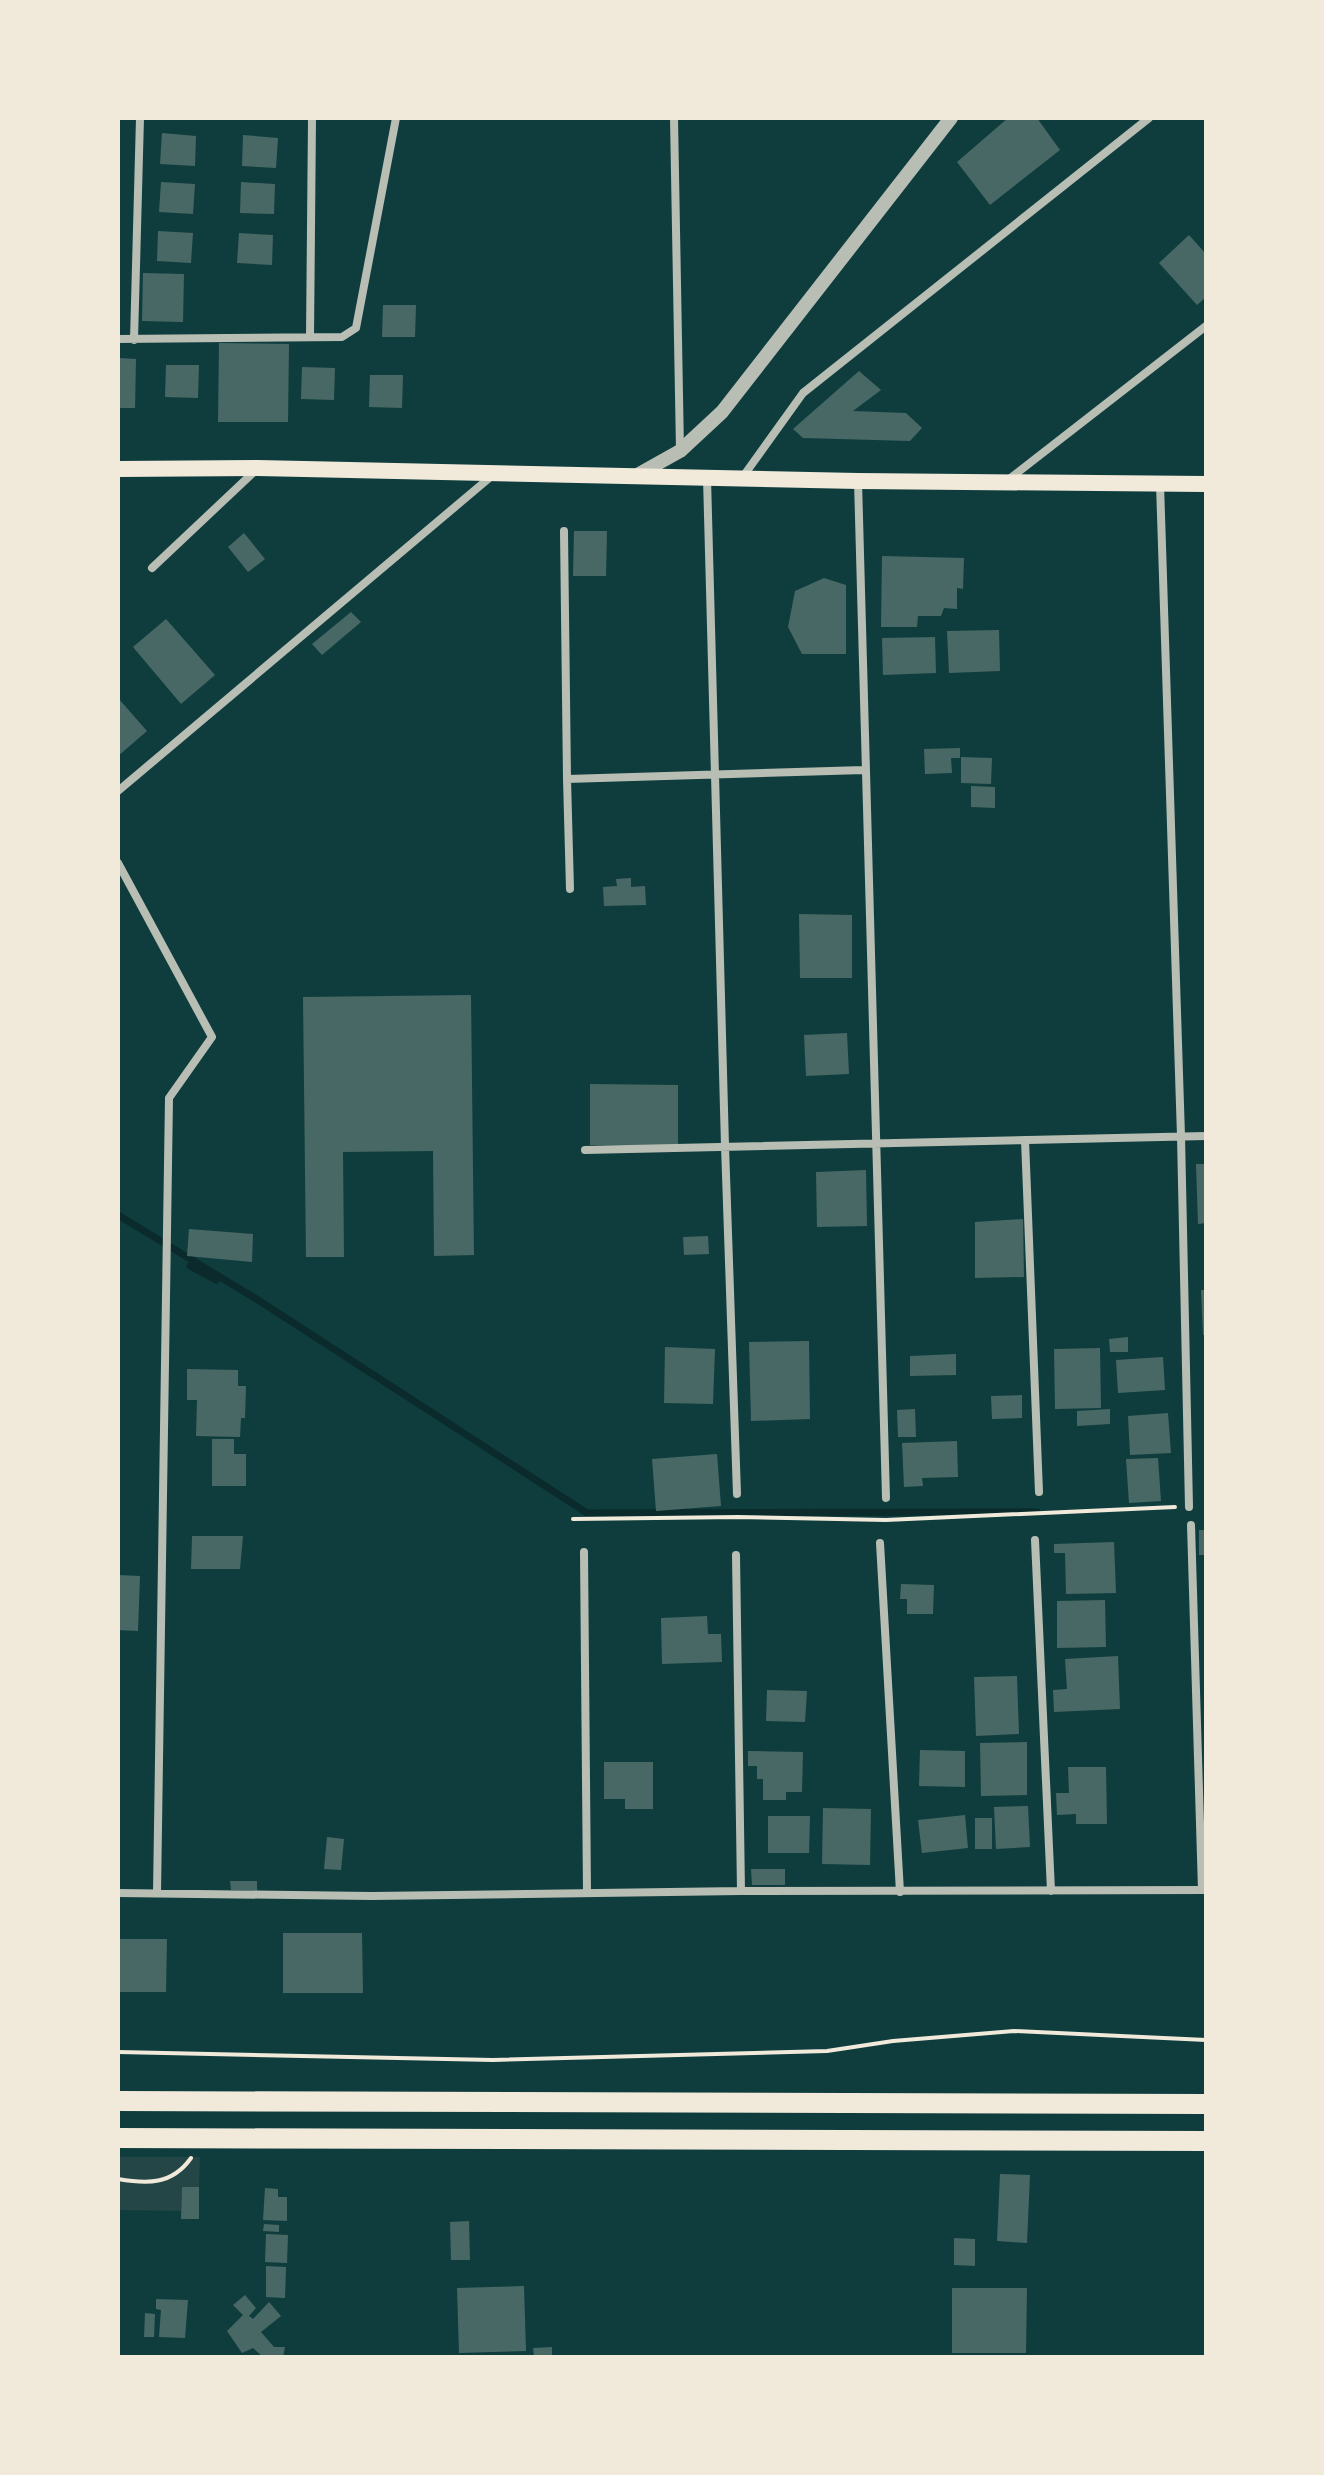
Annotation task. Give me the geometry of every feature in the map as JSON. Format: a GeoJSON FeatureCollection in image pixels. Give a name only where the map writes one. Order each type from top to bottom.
{"type":"FeatureCollection","features":[{"type":"Feature","properties":{"kind":"highway"},"geometry":{"type":"LineString","coordinates":[[118,2101],[1206,2104]]}},
{"type":"Feature","properties":{"kind":"highway"},"geometry":{"type":"LineString","coordinates":[[118,2138],[1206,2141]]}},
{"type":"Feature","properties":{"kind":"main road"},"geometry":{"type":"LineString","coordinates":[[118,469],[258,468],[858,481],[1206,484]]}},
{"type":"Feature","properties":{"kind":"street"},"geometry":{"type":"LineString","coordinates":[[134,340],[140,118]]}},
{"type":"Feature","properties":{"kind":"street"},"geometry":{"type":"LineString","coordinates":[[310,337],[312,118]]}},
{"type":"Feature","properties":{"kind":"street"},"geometry":{"type":"LineString","coordinates":[[118,339],[342,337],[356,328],[396,118]]}},
{"type":"Feature","properties":{"kind":"street"},"geometry":{"type":"LineString","coordinates":[[674,118],[680,451]]}},
{"type":"Feature","properties":{"kind":"street"},"geometry":{"type":"LineString","coordinates":[[639,474],[680,451],[722,412],[951,118]]}},
{"type":"Feature","properties":{"kind":"street"},"geometry":{"type":"LineString","coordinates":[[742,478],[803,393],[1149,118]]}},
{"type":"Feature","properties":{"kind":"street"},"geometry":{"type":"LineString","coordinates":[[1005,482],[1206,326]]}},
{"type":"Feature","properties":{"kind":"street"},"geometry":{"type":"LineString","coordinates":[[152,568],[258,468]]}},
{"type":"Feature","properties":{"kind":"street"},"geometry":{"type":"LineString","coordinates":[[118,791],[494,474]]}},
{"type":"Feature","properties":{"kind":"street"},"geometry":{"type":"LineString","coordinates":[[707,478],[737,1494]]}},
{"type":"Feature","properties":{"kind":"street"},"geometry":{"type":"LineString","coordinates":[[858,481],[886,1498]]}},
{"type":"Feature","properties":{"kind":"street"},"geometry":{"type":"LineString","coordinates":[[1160,483],[1181,1136],[1189,1507]]}},
{"type":"Feature","properties":{"kind":"street"},"geometry":{"type":"LineString","coordinates":[[564,531],[570,889]]}},
{"type":"Feature","properties":{"kind":"street"},"geometry":{"type":"LineString","coordinates":[[567,779],[864,770]]}},
{"type":"Feature","properties":{"kind":"street"},"geometry":{"type":"LineString","coordinates":[[118,863],[212,1037],[169,1098],[157,1893]]}},
{"type":"Feature","properties":{"kind":"street"},"geometry":{"type":"LineString","coordinates":[[585,1150],[1206,1136]]}},
{"type":"Feature","properties":{"kind":"street"},"geometry":{"type":"LineString","coordinates":[[1025,1140],[1039,1492]]}},
{"type":"Feature","properties":{"kind":"street"},"geometry":{"type":"LineString","coordinates":[[118,1893],[372,1896],[1204,1890],[1191,1525]]}},
{"type":"Feature","properties":{"kind":"street"},"geometry":{"type":"LineString","coordinates":[[1035,1540],[1051,1891]]}},
{"type":"Feature","properties":{"kind":"street"},"geometry":{"type":"LineString","coordinates":[[880,1543],[900,1892]]}},
{"type":"Feature","properties":{"kind":"street"},"geometry":{"type":"LineString","coordinates":[[584,1552],[587,1893]]}},
{"type":"Feature","properties":{"kind":"street"},"geometry":{"type":"LineString","coordinates":[[736,1555],[741,1891]]}},
{"type":"Feature","properties":{"kind":"path"},"geometry":{"type":"LineString","coordinates":[[573,1519],[738,1517],[886,1520],[1039,1511],[1189,1507]]}},
{"type":"Feature","properties":{"kind":"path"},"geometry":{"type":"LineString","coordinates":[[118,2052],[493,2060],[827,2051],[893,2041],[1014,2031],[1206,2040]]}},
{"type":"Feature","properties":{"kind":"path"},"geometry":{"type":"LineString","coordinates":[[118,2179],[154,2183],[171,2177],[185,2167],[200,2138]]}},
{"type":"Feature","properties":{"kind":"shaded area"},"geometry":{"type":"Polygon","coordinates":[[[118,2157],[200,2157],[199,2187],[182,2187],[181,2211],[118,2210],[118,2157]]]}},
{"type":"Feature","properties":{"kind":"building"},"geometry":{"type":"Polygon","coordinates":[[[1008,118],[1037,118],[1060,150],[990,205],[957,162],[1008,118]]]}},
{"type":"Feature","properties":{"kind":"building"},"geometry":{"type":"Polygon","coordinates":[[[162,133],[196,136],[195,166],[160,164],[162,133]]]}},
{"type":"Feature","properties":{"kind":"building"},"geometry":{"type":"Polygon","coordinates":[[[243,135],[278,138],[276,168],[242,166],[243,135]]]}},
{"type":"Feature","properties":{"kind":"building"},"geometry":{"type":"Polygon","coordinates":[[[161,182],[195,184],[193,214],[159,212],[161,182]]]}},
{"type":"Feature","properties":{"kind":"building"},"geometry":{"type":"Polygon","coordinates":[[[241,182],[275,184],[274,214],[240,213],[241,182]]]}},
{"type":"Feature","properties":{"kind":"building"},"geometry":{"type":"Polygon","coordinates":[[[158,231],[193,233],[191,263],[157,261],[158,231]]]}},
{"type":"Feature","properties":{"kind":"building"},"geometry":{"type":"Polygon","coordinates":[[[239,233],[273,235],[272,265],[237,263],[239,233]]]}},
{"type":"Feature","properties":{"kind":"building"},"geometry":{"type":"Polygon","coordinates":[[[1189,235],[1206,254],[1206,297],[1197,305],[1159,263],[1189,235]]]}},
{"type":"Feature","properties":{"kind":"building"},"geometry":{"type":"Polygon","coordinates":[[[143,273],[184,274],[183,322],[142,321],[143,273]]]}},
{"type":"Feature","properties":{"kind":"building"},"geometry":{"type":"Polygon","coordinates":[[[383,305],[416,305],[415,337],[382,337],[383,305]]]}},
{"type":"Feature","properties":{"kind":"building"},"geometry":{"type":"Polygon","coordinates":[[[219,343],[289,344],[288,422],[218,422],[219,343]]]}},
{"type":"Feature","properties":{"kind":"building"},"geometry":{"type":"Polygon","coordinates":[[[118,358],[136,359],[135,408],[118,408],[118,358]]]}},
{"type":"Feature","properties":{"kind":"building"},"geometry":{"type":"Polygon","coordinates":[[[166,365],[199,365],[198,398],[165,397],[166,365]]]}},
{"type":"Feature","properties":{"kind":"building"},"geometry":{"type":"Polygon","coordinates":[[[302,367],[335,368],[334,400],[301,399],[302,367]]]}},
{"type":"Feature","properties":{"kind":"building"},"geometry":{"type":"Polygon","coordinates":[[[859,371],[881,390],[853,411],[906,413],[922,428],[910,441],[803,438],[793,429],[859,371]]]}},
{"type":"Feature","properties":{"kind":"building"},"geometry":{"type":"Polygon","coordinates":[[[370,375],[403,375],[402,408],[369,407],[370,375]]]}},
{"type":"Feature","properties":{"kind":"building"},"geometry":{"type":"Polygon","coordinates":[[[574,531],[607,531],[606,576],[573,576],[574,531]]]}},
{"type":"Feature","properties":{"kind":"building"},"geometry":{"type":"Polygon","coordinates":[[[244,533],[265,559],[248,572],[228,547],[244,533]]]}},
{"type":"Feature","properties":{"kind":"building"},"geometry":{"type":"Polygon","coordinates":[[[882,556],[964,558],[963,589],[957,588],[957,609],[944,608],[941,616],[918,616],[917,627],[881,627],[882,556]]]}},
{"type":"Feature","properties":{"kind":"building"},"geometry":{"type":"Polygon","coordinates":[[[824,578],[846,585],[846,654],[802,654],[788,627],[795,591],[824,578]]]}},
{"type":"Feature","properties":{"kind":"building"},"geometry":{"type":"Polygon","coordinates":[[[351,612],[361,622],[322,655],[312,644],[351,612]]]}},
{"type":"Feature","properties":{"kind":"building"},"geometry":{"type":"Polygon","coordinates":[[[166,619],[215,675],[181,704],[133,647],[166,619]]]}},
{"type":"Feature","properties":{"kind":"building"},"geometry":{"type":"Polygon","coordinates":[[[999,630],[1000,671],[949,673],[947,631],[999,630]]]}},
{"type":"Feature","properties":{"kind":"building"},"geometry":{"type":"Polygon","coordinates":[[[935,637],[936,673],[883,675],[882,638],[935,637]]]}},
{"type":"Feature","properties":{"kind":"building"},"geometry":{"type":"Polygon","coordinates":[[[118,698],[147,731],[118,756],[118,698]]]}},
{"type":"Feature","properties":{"kind":"building"},"geometry":{"type":"Polygon","coordinates":[[[960,748],[960,758],[951,758],[952,773],[925,774],[924,749],[960,748]]]}},
{"type":"Feature","properties":{"kind":"building"},"geometry":{"type":"Polygon","coordinates":[[[961,757],[992,758],[991,784],[961,783],[961,757]]]}},
{"type":"Feature","properties":{"kind":"building"},"geometry":{"type":"Polygon","coordinates":[[[971,786],[995,787],[995,808],[971,807],[971,786]]]}},
{"type":"Feature","properties":{"kind":"building"},"geometry":{"type":"Polygon","coordinates":[[[631,878],[631,887],[645,886],[646,905],[604,906],[603,887],[617,886],[616,879],[631,878]]]}},
{"type":"Feature","properties":{"kind":"building"},"geometry":{"type":"Polygon","coordinates":[[[799,914],[852,915],[852,978],[800,978],[799,914]]]}},
{"type":"Feature","properties":{"kind":"building"},"geometry":{"type":"Polygon","coordinates":[[[471,995],[474,1255],[434,1256],[433,1151],[343,1152],[344,1257],[306,1257],[303,997],[471,995]]]}},
{"type":"Feature","properties":{"kind":"building"},"geometry":{"type":"Polygon","coordinates":[[[847,1033],[849,1074],[806,1076],[804,1035],[847,1033]]]}},
{"type":"Feature","properties":{"kind":"building"},"geometry":{"type":"Polygon","coordinates":[[[590,1084],[678,1085],[678,1146],[590,1145],[590,1084]]]}},
{"type":"Feature","properties":{"kind":"building"},"geometry":{"type":"Polygon","coordinates":[[[1196,1164],[1206,1164],[1206,1223],[1198,1224],[1196,1164]]]}},
{"type":"Feature","properties":{"kind":"building"},"geometry":{"type":"Polygon","coordinates":[[[866,1170],[867,1226],[817,1227],[816,1172],[866,1170]]]}},
{"type":"Feature","properties":{"kind":"building"},"geometry":{"type":"Polygon","coordinates":[[[1023,1219],[1024,1277],[975,1278],[975,1222],[1023,1219]]]}},
{"type":"Feature","properties":{"kind":"building"},"geometry":{"type":"Polygon","coordinates":[[[189,1229],[253,1234],[252,1262],[187,1256],[189,1229]]]}},
{"type":"Feature","properties":{"kind":"building"},"geometry":{"type":"Polygon","coordinates":[[[708,1236],[709,1254],[684,1255],[683,1237],[708,1236]]]}},
{"type":"Feature","properties":{"kind":"building"},"geometry":{"type":"Polygon","coordinates":[[[1201,1290],[1206,1290],[1206,1335],[1203,1335],[1201,1290]]]}},
{"type":"Feature","properties":{"kind":"building"},"geometry":{"type":"Polygon","coordinates":[[[1128,1337],[1128,1352],[1110,1352],[1109,1339],[1128,1337]]]}},
{"type":"Feature","properties":{"kind":"building"},"geometry":{"type":"Polygon","coordinates":[[[809,1341],[810,1419],[751,1421],[749,1342],[809,1341]]]}},
{"type":"Feature","properties":{"kind":"building"},"geometry":{"type":"Polygon","coordinates":[[[665,1347],[715,1349],[713,1404],[664,1403],[665,1347]]]}},
{"type":"Feature","properties":{"kind":"building"},"geometry":{"type":"Polygon","coordinates":[[[1100,1348],[1101,1408],[1055,1409],[1054,1349],[1100,1348]]]}},
{"type":"Feature","properties":{"kind":"building"},"geometry":{"type":"Polygon","coordinates":[[[956,1354],[956,1375],[910,1376],[910,1356],[956,1354]]]}},
{"type":"Feature","properties":{"kind":"building"},"geometry":{"type":"Polygon","coordinates":[[[1163,1357],[1165,1390],[1118,1393],[1116,1360],[1163,1357]]]}},
{"type":"Feature","properties":{"kind":"building"},"geometry":{"type":"Polygon","coordinates":[[[187,1369],[238,1370],[238,1386],[246,1386],[245,1418],[241,1418],[240,1437],[196,1436],[197,1400],[187,1400],[187,1369]]]}},
{"type":"Feature","properties":{"kind":"building"},"geometry":{"type":"Polygon","coordinates":[[[1022,1395],[1022,1418],[992,1419],[991,1396],[1022,1395]]]}},
{"type":"Feature","properties":{"kind":"building"},"geometry":{"type":"Polygon","coordinates":[[[915,1409],[916,1437],[898,1437],[897,1410],[915,1409]]]}},
{"type":"Feature","properties":{"kind":"building"},"geometry":{"type":"Polygon","coordinates":[[[1110,1409],[1110,1424],[1077,1426],[1077,1411],[1110,1409]]]}},
{"type":"Feature","properties":{"kind":"building"},"geometry":{"type":"Polygon","coordinates":[[[1168,1413],[1171,1453],[1130,1455],[1128,1416],[1168,1413]]]}},
{"type":"Feature","properties":{"kind":"building"},"geometry":{"type":"Polygon","coordinates":[[[212,1439],[234,1439],[234,1454],[246,1454],[246,1486],[212,1486],[212,1439]]]}},
{"type":"Feature","properties":{"kind":"building"},"geometry":{"type":"Polygon","coordinates":[[[957,1441],[958,1477],[922,1478],[923,1486],[904,1487],[902,1443],[957,1441]]]}},
{"type":"Feature","properties":{"kind":"building"},"geometry":{"type":"Polygon","coordinates":[[[717,1454],[721,1506],[656,1511],[652,1459],[717,1454]]]}},
{"type":"Feature","properties":{"kind":"building"},"geometry":{"type":"Polygon","coordinates":[[[1158,1458],[1161,1501],[1129,1503],[1126,1459],[1158,1458]]]}},
{"type":"Feature","properties":{"kind":"building"},"geometry":{"type":"Polygon","coordinates":[[[1199,1530],[1206,1530],[1206,1555],[1199,1555],[1199,1530]]]}},
{"type":"Feature","properties":{"kind":"building"},"geometry":{"type":"Polygon","coordinates":[[[192,1536],[243,1536],[240,1569],[191,1569],[192,1536]]]}},
{"type":"Feature","properties":{"kind":"building"},"geometry":{"type":"Polygon","coordinates":[[[1114,1542],[1116,1593],[1066,1594],[1065,1553],[1054,1553],[1054,1544],[1114,1542]]]}},
{"type":"Feature","properties":{"kind":"building"},"geometry":{"type":"Polygon","coordinates":[[[118,1575],[140,1576],[138,1631],[118,1630],[118,1575]]]}},
{"type":"Feature","properties":{"kind":"building"},"geometry":{"type":"Polygon","coordinates":[[[901,1584],[934,1585],[933,1614],[907,1614],[907,1599],[900,1599],[901,1584]]]}},
{"type":"Feature","properties":{"kind":"building"},"geometry":{"type":"Polygon","coordinates":[[[1105,1600],[1106,1647],[1057,1648],[1057,1601],[1105,1600]]]}},
{"type":"Feature","properties":{"kind":"building"},"geometry":{"type":"Polygon","coordinates":[[[707,1616],[708,1634],[721,1634],[722,1662],[662,1664],[661,1618],[707,1616]]]}},
{"type":"Feature","properties":{"kind":"building"},"geometry":{"type":"Polygon","coordinates":[[[1118,1656],[1120,1709],[1054,1712],[1053,1690],[1067,1689],[1065,1659],[1118,1656]]]}},
{"type":"Feature","properties":{"kind":"building"},"geometry":{"type":"Polygon","coordinates":[[[1017,1676],[1019,1734],[976,1736],[974,1677],[1017,1676]]]}},
{"type":"Feature","properties":{"kind":"building"},"geometry":{"type":"Polygon","coordinates":[[[767,1690],[807,1691],[805,1722],[766,1721],[767,1690]]]}},
{"type":"Feature","properties":{"kind":"building"},"geometry":{"type":"Polygon","coordinates":[[[1027,1742],[1027,1795],[981,1796],[980,1743],[1027,1742]]]}},
{"type":"Feature","properties":{"kind":"building"},"geometry":{"type":"Polygon","coordinates":[[[920,1750],[965,1751],[965,1787],[919,1786],[920,1750]]]}},
{"type":"Feature","properties":{"kind":"building"},"geometry":{"type":"Polygon","coordinates":[[[748,1751],[803,1752],[802,1792],[786,1792],[786,1800],[763,1800],[763,1779],[757,1779],[757,1766],[748,1766],[748,1751]]]}},
{"type":"Feature","properties":{"kind":"building"},"geometry":{"type":"Polygon","coordinates":[[[604,1762],[653,1762],[653,1809],[625,1809],[625,1799],[604,1799],[604,1762]]]}},
{"type":"Feature","properties":{"kind":"building"},"geometry":{"type":"Polygon","coordinates":[[[1068,1767],[1106,1767],[1107,1824],[1076,1824],[1076,1814],[1057,1815],[1056,1793],[1069,1793],[1068,1767]]]}},
{"type":"Feature","properties":{"kind":"building"},"geometry":{"type":"Polygon","coordinates":[[[1028,1806],[1030,1847],[996,1849],[994,1807],[1028,1806]]]}},
{"type":"Feature","properties":{"kind":"building"},"geometry":{"type":"Polygon","coordinates":[[[823,1808],[871,1809],[870,1865],[822,1864],[823,1808]]]}},
{"type":"Feature","properties":{"kind":"building"},"geometry":{"type":"Polygon","coordinates":[[[965,1815],[968,1848],[922,1853],[918,1820],[965,1815]]]}},
{"type":"Feature","properties":{"kind":"building"},"geometry":{"type":"Polygon","coordinates":[[[768,1816],[810,1816],[809,1853],[768,1853],[768,1816]]]}},
{"type":"Feature","properties":{"kind":"building"},"geometry":{"type":"Polygon","coordinates":[[[975,1818],[992,1818],[992,1849],[975,1849],[975,1818]]]}},
{"type":"Feature","properties":{"kind":"building"},"geometry":{"type":"Polygon","coordinates":[[[327,1837],[344,1839],[341,1870],[324,1869],[327,1837]]]}},
{"type":"Feature","properties":{"kind":"building"},"geometry":{"type":"Polygon","coordinates":[[[751,1869],[785,1869],[785,1885],[752,1885],[751,1869]]]}},
{"type":"Feature","properties":{"kind":"building"},"geometry":{"type":"Polygon","coordinates":[[[230,1881],[257,1881],[257,1891],[231,1890],[230,1881]]]}},
{"type":"Feature","properties":{"kind":"building"},"geometry":{"type":"Polygon","coordinates":[[[283,1933],[362,1933],[363,1993],[283,1993],[283,1933]]]}},
{"type":"Feature","properties":{"kind":"building"},"geometry":{"type":"Polygon","coordinates":[[[118,1939],[167,1939],[166,1992],[118,1992],[118,1939]]]}},
{"type":"Feature","properties":{"kind":"building"},"geometry":{"type":"Polygon","coordinates":[[[1000,2174],[1030,2175],[1027,2243],[997,2241],[1000,2174]]]}},
{"type":"Feature","properties":{"kind":"building"},"geometry":{"type":"Polygon","coordinates":[[[182,2187],[199,2187],[199,2219],[181,2219],[182,2187]]]}},
{"type":"Feature","properties":{"kind":"building"},"geometry":{"type":"Polygon","coordinates":[[[265,2188],[278,2189],[278,2197],[287,2197],[287,2221],[263,2220],[265,2188]]]}},
{"type":"Feature","properties":{"kind":"building"},"geometry":{"type":"Polygon","coordinates":[[[469,2221],[470,2260],[451,2260],[450,2222],[469,2221]]]}},
{"type":"Feature","properties":{"kind":"building"},"geometry":{"type":"Polygon","coordinates":[[[264,2224],[279,2225],[279,2232],[263,2231],[264,2224]]]}},
{"type":"Feature","properties":{"kind":"building"},"geometry":{"type":"Polygon","coordinates":[[[266,2234],[288,2235],[287,2263],[265,2262],[266,2234]]]}},
{"type":"Feature","properties":{"kind":"building"},"geometry":{"type":"Polygon","coordinates":[[[954,2238],[975,2239],[975,2266],[954,2265],[954,2238]]]}},
{"type":"Feature","properties":{"kind":"building"},"geometry":{"type":"Polygon","coordinates":[[[266,2266],[286,2267],[285,2298],[266,2297],[266,2266]]]}},
{"type":"Feature","properties":{"kind":"building"},"geometry":{"type":"Polygon","coordinates":[[[524,2286],[526,2351],[459,2353],[457,2288],[524,2286]]]}},
{"type":"Feature","properties":{"kind":"building"},"geometry":{"type":"Polygon","coordinates":[[[952,2288],[1027,2288],[1026,2353],[952,2353],[952,2288]]]}},
{"type":"Feature","properties":{"kind":"building"},"geometry":{"type":"Polygon","coordinates":[[[245,2295],[256,2308],[249,2316],[253,2319],[269,2302],[281,2316],[261,2332],[274,2347],[285,2347],[283,2357],[263,2357],[253,2348],[242,2353],[227,2331],[243,2315],[233,2305],[245,2295]]]}},
{"type":"Feature","properties":{"kind":"building"},"geometry":{"type":"Polygon","coordinates":[[[156,2299],[188,2300],[185,2338],[159,2337],[161,2310],[156,2309],[156,2299]]]}},
{"type":"Feature","properties":{"kind":"building"},"geometry":{"type":"Polygon","coordinates":[[[145,2313],[155,2314],[154,2337],[144,2337],[145,2313]]]}},
{"type":"Feature","properties":{"kind":"building"},"geometry":{"type":"Polygon","coordinates":[[[552,2347],[552,2357],[534,2357],[533,2348],[552,2347]]]}},
{"type":"Feature","properties":{"kind":"waterway"},"geometry":{"type":"LineString","coordinates":[[118,1215],[258,1300],[587,1513],[1037,1512]]}},
{"type":"Feature","properties":{"kind":"waterway"},"geometry":{"type":"LineString","coordinates":[[190,1266],[216,1280]]}}]}
